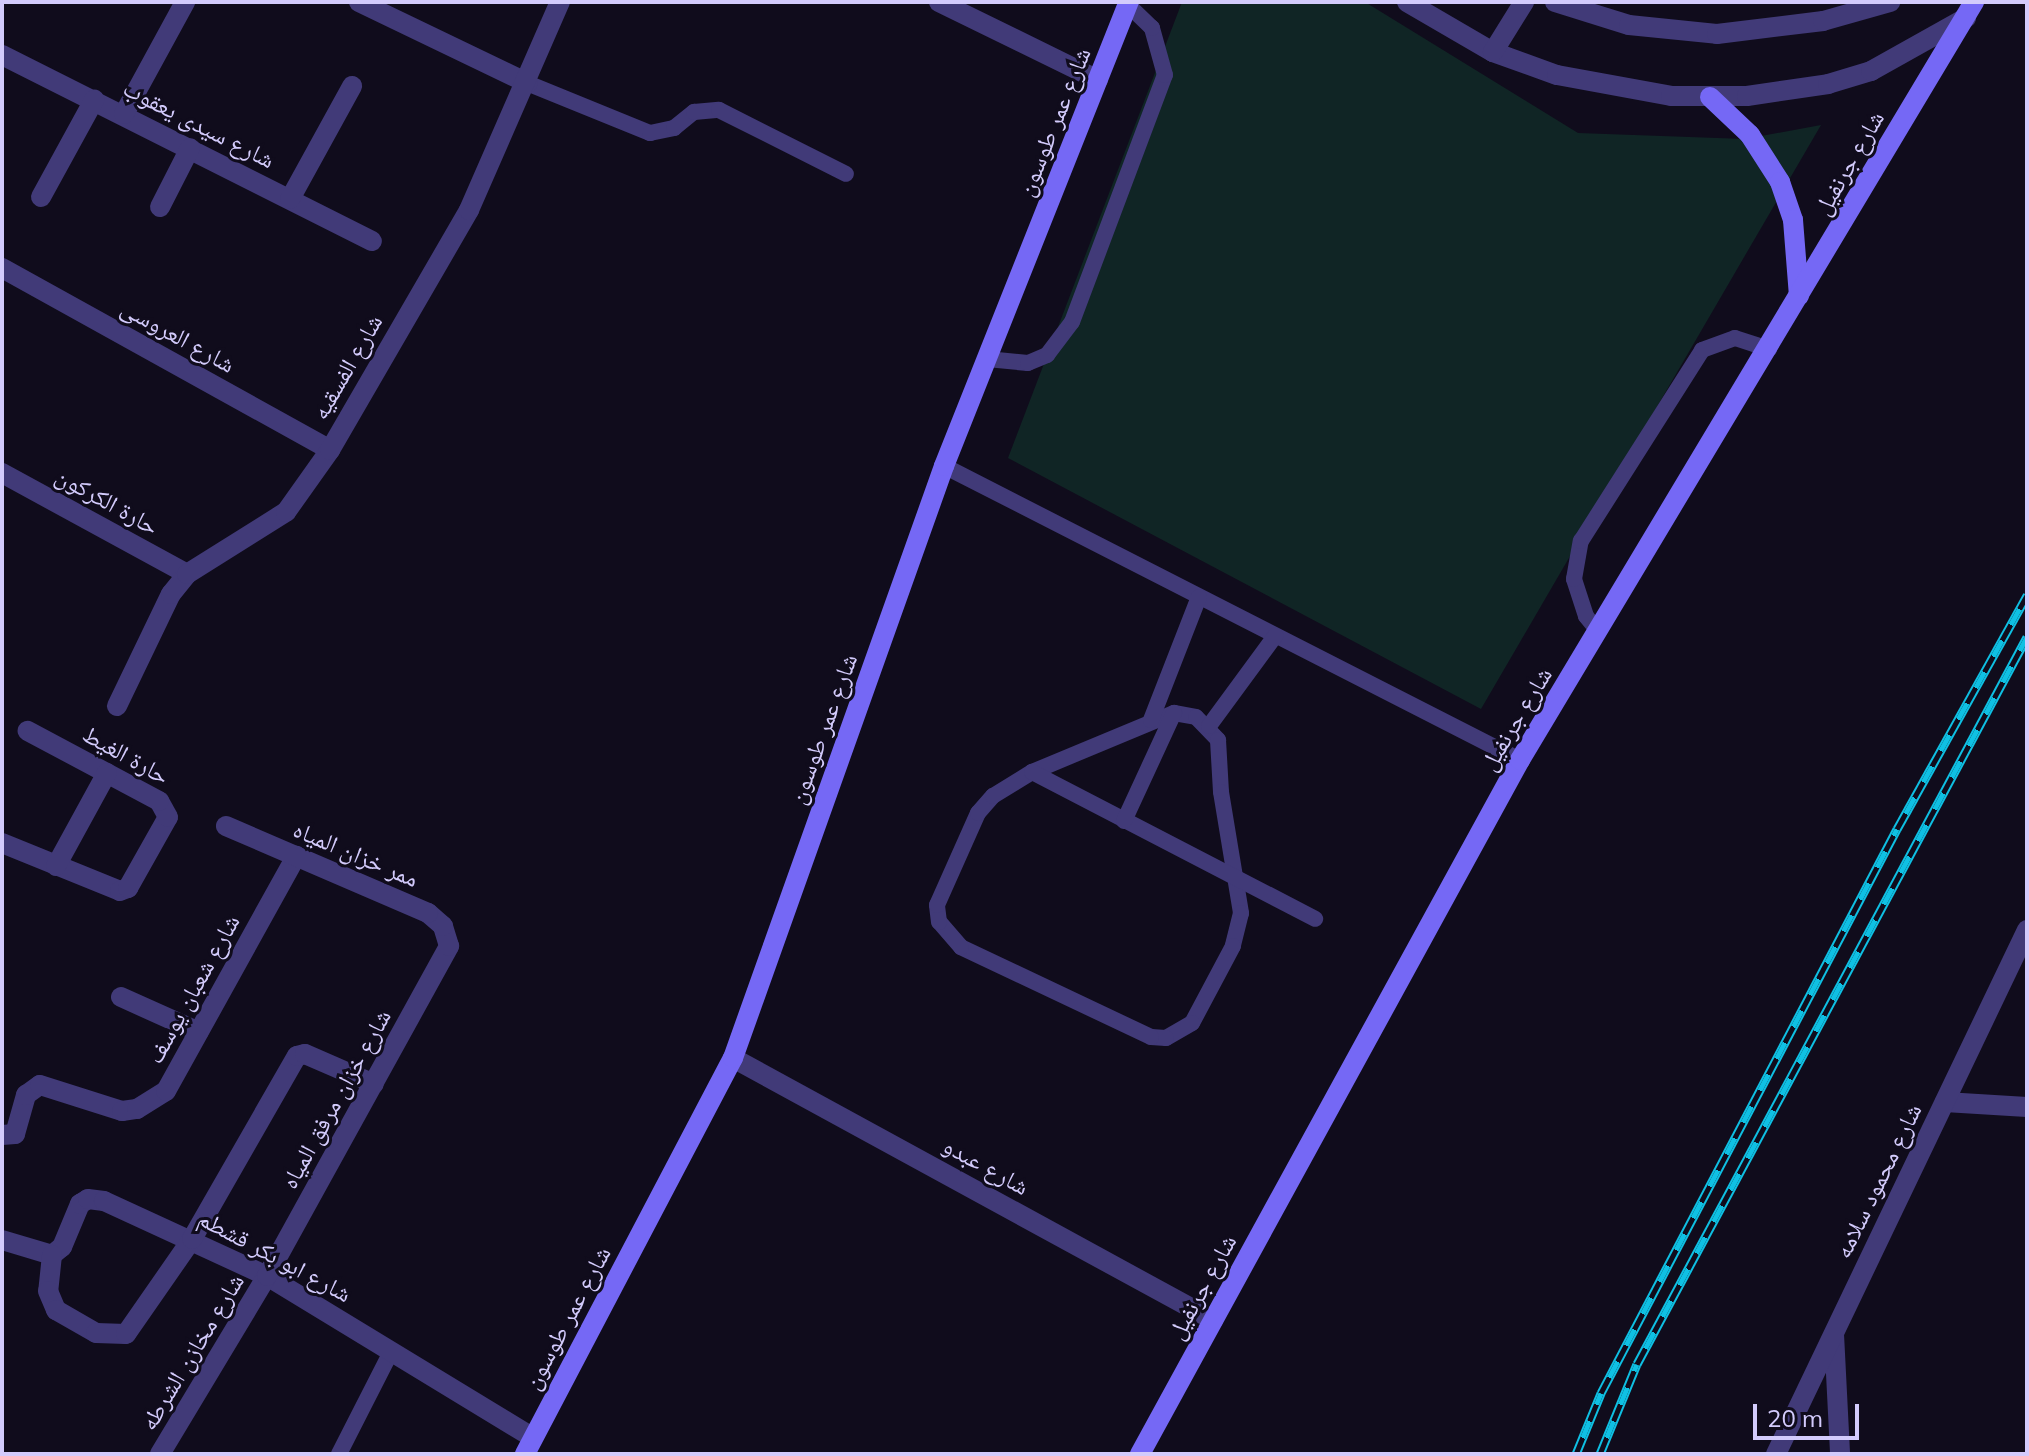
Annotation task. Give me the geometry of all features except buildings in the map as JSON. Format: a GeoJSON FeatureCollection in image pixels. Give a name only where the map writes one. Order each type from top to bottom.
{"type":"FeatureCollection","features":[{"type":"Feature","properties":{"kind":"main road","name":"شارع جرنفيل"},"geometry":{"type":"LineString","coordinates":[[1140,1454],[1520,760],[1769,349],[1974,2]]}},
{"type":"Feature","properties":{"kind":"main road","name":"شارع عمر طوسون"},"geometry":{"type":"LineString","coordinates":[[529,1446],[733,1058],[944,466],[1129,3]]}},
{"type":"Feature","properties":{"kind":"main road"},"geometry":{"type":"LineString","coordinates":[[1710,97],[1750,135],[1780,182],[1798,247],[1798,300]]}},
{"type":"Feature","properties":{"kind":"street"},"geometry":{"type":"LineString","coordinates":[[124,114],[185,2]]}},
{"type":"Feature","properties":{"kind":"street"},"geometry":{"type":"LineString","coordinates":[[359,2],[527,83]]}},
{"type":"Feature","properties":{"kind":"street","name":"شارع الفسقيه"},"geometry":{"type":"LineString","coordinates":[[117,706],[171,594],[187,574],[286,512],[330,450],[469,210],[560,2]]}},
{"type":"Feature","properties":{"kind":"street"},"geometry":{"type":"LineString","coordinates":[[939,2],[1098,80]]}},
{"type":"Feature","properties":{"kind":"street"},"geometry":{"type":"LineString","coordinates":[[1407,2],[1493,52],[1594,85],[1710,97],[1828,84],[1871,71],[1960,24],[1984,2]]}},
{"type":"Feature","properties":{"kind":"street"},"geometry":{"type":"LineString","coordinates":[[1493,52],[1524,2]]}},
{"type":"Feature","properties":{"kind":"street"},"geometry":{"type":"LineString","coordinates":[[1555,2],[1629,25],[1717,34],[1823,21],[1890,2]]}},
{"type":"Feature","properties":{"kind":"street","name":"شارع سيدى يعقوب"},"geometry":{"type":"LineString","coordinates":[[2,55],[372,241]]}},
{"type":"Feature","properties":{"kind":"street"},"geometry":{"type":"LineString","coordinates":[[290,199],[352,86]]}},
{"type":"Feature","properties":{"kind":"street"},"geometry":{"type":"LineString","coordinates":[[41,197],[94,100]]}},
{"type":"Feature","properties":{"kind":"street"},"geometry":{"type":"LineString","coordinates":[[160,207],[190,148]]}},
{"type":"Feature","properties":{"kind":"street","name":"شارع العروسى"},"geometry":{"type":"LineString","coordinates":[[2,268],[330,450]]}},
{"type":"Feature","properties":{"kind":"street","name":"حارة الكركون"},"geometry":{"type":"LineString","coordinates":[[2,473],[187,574]]}},
{"type":"Feature","properties":{"kind":"street","name":"حارة الغيط"},"geometry":{"type":"LineString","coordinates":[[2,843],[113,891],[128,888],[164,825],[166,808],[159,801],[28,731]]}},
{"type":"Feature","properties":{"kind":"street"},"geometry":{"type":"LineString","coordinates":[[56,866],[107,773]]}},
{"type":"Feature","properties":{"kind":"street","name":"ممر خزان المياه"},"geometry":{"type":"LineString","coordinates":[[226,826],[428,913],[443,926],[449,946]]}},
{"type":"Feature","properties":{"kind":"street","name":"شارع شعبان يوسف"},"geometry":{"type":"LineString","coordinates":[[2,1135],[15,1134],[26,1095],[40,1085],[122,1111],[155,1100],[171,1083],[296,856]]}},
{"type":"Feature","properties":{"kind":"street","name":"شارع محمود سلامه"},"geometry":{"type":"LineString","coordinates":[[1776,1454],[2027,930]]}},
{"type":"Feature","properties":{"kind":"street","name":"شارع خزان مرفق المياه"},"geometry":{"type":"LineString","coordinates":[[267,1276],[449,946]]}},
{"type":"Feature","properties":{"kind":"street"},"geometry":{"type":"LineString","coordinates":[[121,997],[199,1032]]}},
{"type":"Feature","properties":{"kind":"street"},"geometry":{"type":"LineString","coordinates":[[2,1240],[52,1255],[51,1305],[96,1333],[112,1336],[126,1334],[137,1324],[192,1239],[297,1056],[305,1054],[374,1084]]}},
{"type":"Feature","properties":{"kind":"street","name":"شارع عبدو"},"geometry":{"type":"LineString","coordinates":[[733,1058],[1213,1320]]}},
{"type":"Feature","properties":{"kind":"street"},"geometry":{"type":"LineString","coordinates":[[1945,1102],[2027,1107]]}},
{"type":"Feature","properties":{"kind":"street","name":"شارع ابو بكر قشطم"},"geometry":{"type":"LineString","coordinates":[[52,1255],[62,1247],[80,1204],[88,1199],[104,1201],[267,1276],[391,1352],[529,1446]]}},
{"type":"Feature","properties":{"kind":"street","name":"شارع مخازن الشرطه"},"geometry":{"type":"LineString","coordinates":[[160,1454],[267,1276]]}},
{"type":"Feature","properties":{"kind":"street"},"geometry":{"type":"LineString","coordinates":[[1834,1334],[1840,1454]]}},
{"type":"Feature","properties":{"kind":"lane"},"geometry":{"type":"LineString","coordinates":[[987,359],[1017,364],[1047,355],[1072,322],[1165,75],[1156,35],[1129,3]]}},
{"type":"Feature","properties":{"kind":"lane"},"geometry":{"type":"LineString","coordinates":[[527,83],[650,133],[674,128],[694,112],[719,110],[846,174]]}},
{"type":"Feature","properties":{"kind":"lane"},"geometry":{"type":"LineString","coordinates":[[1598,631],[1586,616],[1574,579],[1581,541],[1695,356],[1718,340],[1735,338],[1769,349]]}},
{"type":"Feature","properties":{"kind":"lane"},"geometry":{"type":"LineString","coordinates":[[944,466],[1520,760]]}},
{"type":"Feature","properties":{"kind":"lane"},"geometry":{"type":"LineString","coordinates":[[1151,720],[1199,597]]}},
{"type":"Feature","properties":{"kind":"lane"},"geometry":{"type":"LineString","coordinates":[[1209,726],[1275,636]]}},
{"type":"Feature","properties":{"kind":"lane"},"geometry":{"type":"LineString","coordinates":[[1124,821],[1174,713]]}},
{"type":"Feature","properties":{"kind":"lane"},"geometry":{"type":"LineString","coordinates":[[1174,713],[1196,717],[1209,726],[1218,740],[1222,805],[1238,879],[1241,913],[1233,946],[1192,1023],[1166,1038],[1137,1031],[961,947],[939,922],[941,888],[978,813],[1011,782],[1151,720],[1174,713]]}},
{"type":"Feature","properties":{"kind":"lane"},"geometry":{"type":"LineString","coordinates":[[1032,772],[1315,919]]}},
{"type":"Feature","properties":{"kind":"lane"},"geometry":{"type":"LineString","coordinates":[[339,1454],[391,1352]]}},
{"type":"Feature","properties":{"kind":"green space"},"geometry":{"type":"Polygon","coordinates":[[[1182,2],[1365,2],[1578,133],[1745,139],[1821,125],[1481,709],[1008,458],[1182,2]]]}},
{"type":"Feature","properties":{"kind":"railway"},"geometry":{"type":"LineString","coordinates":[[1576,1454],[1601,1393],[1897,829],[2027,595]]}},
{"type":"Feature","properties":{"kind":"railway"},"geometry":{"type":"LineString","coordinates":[[1600,1454],[1637,1364],[2027,637]]}}]}
